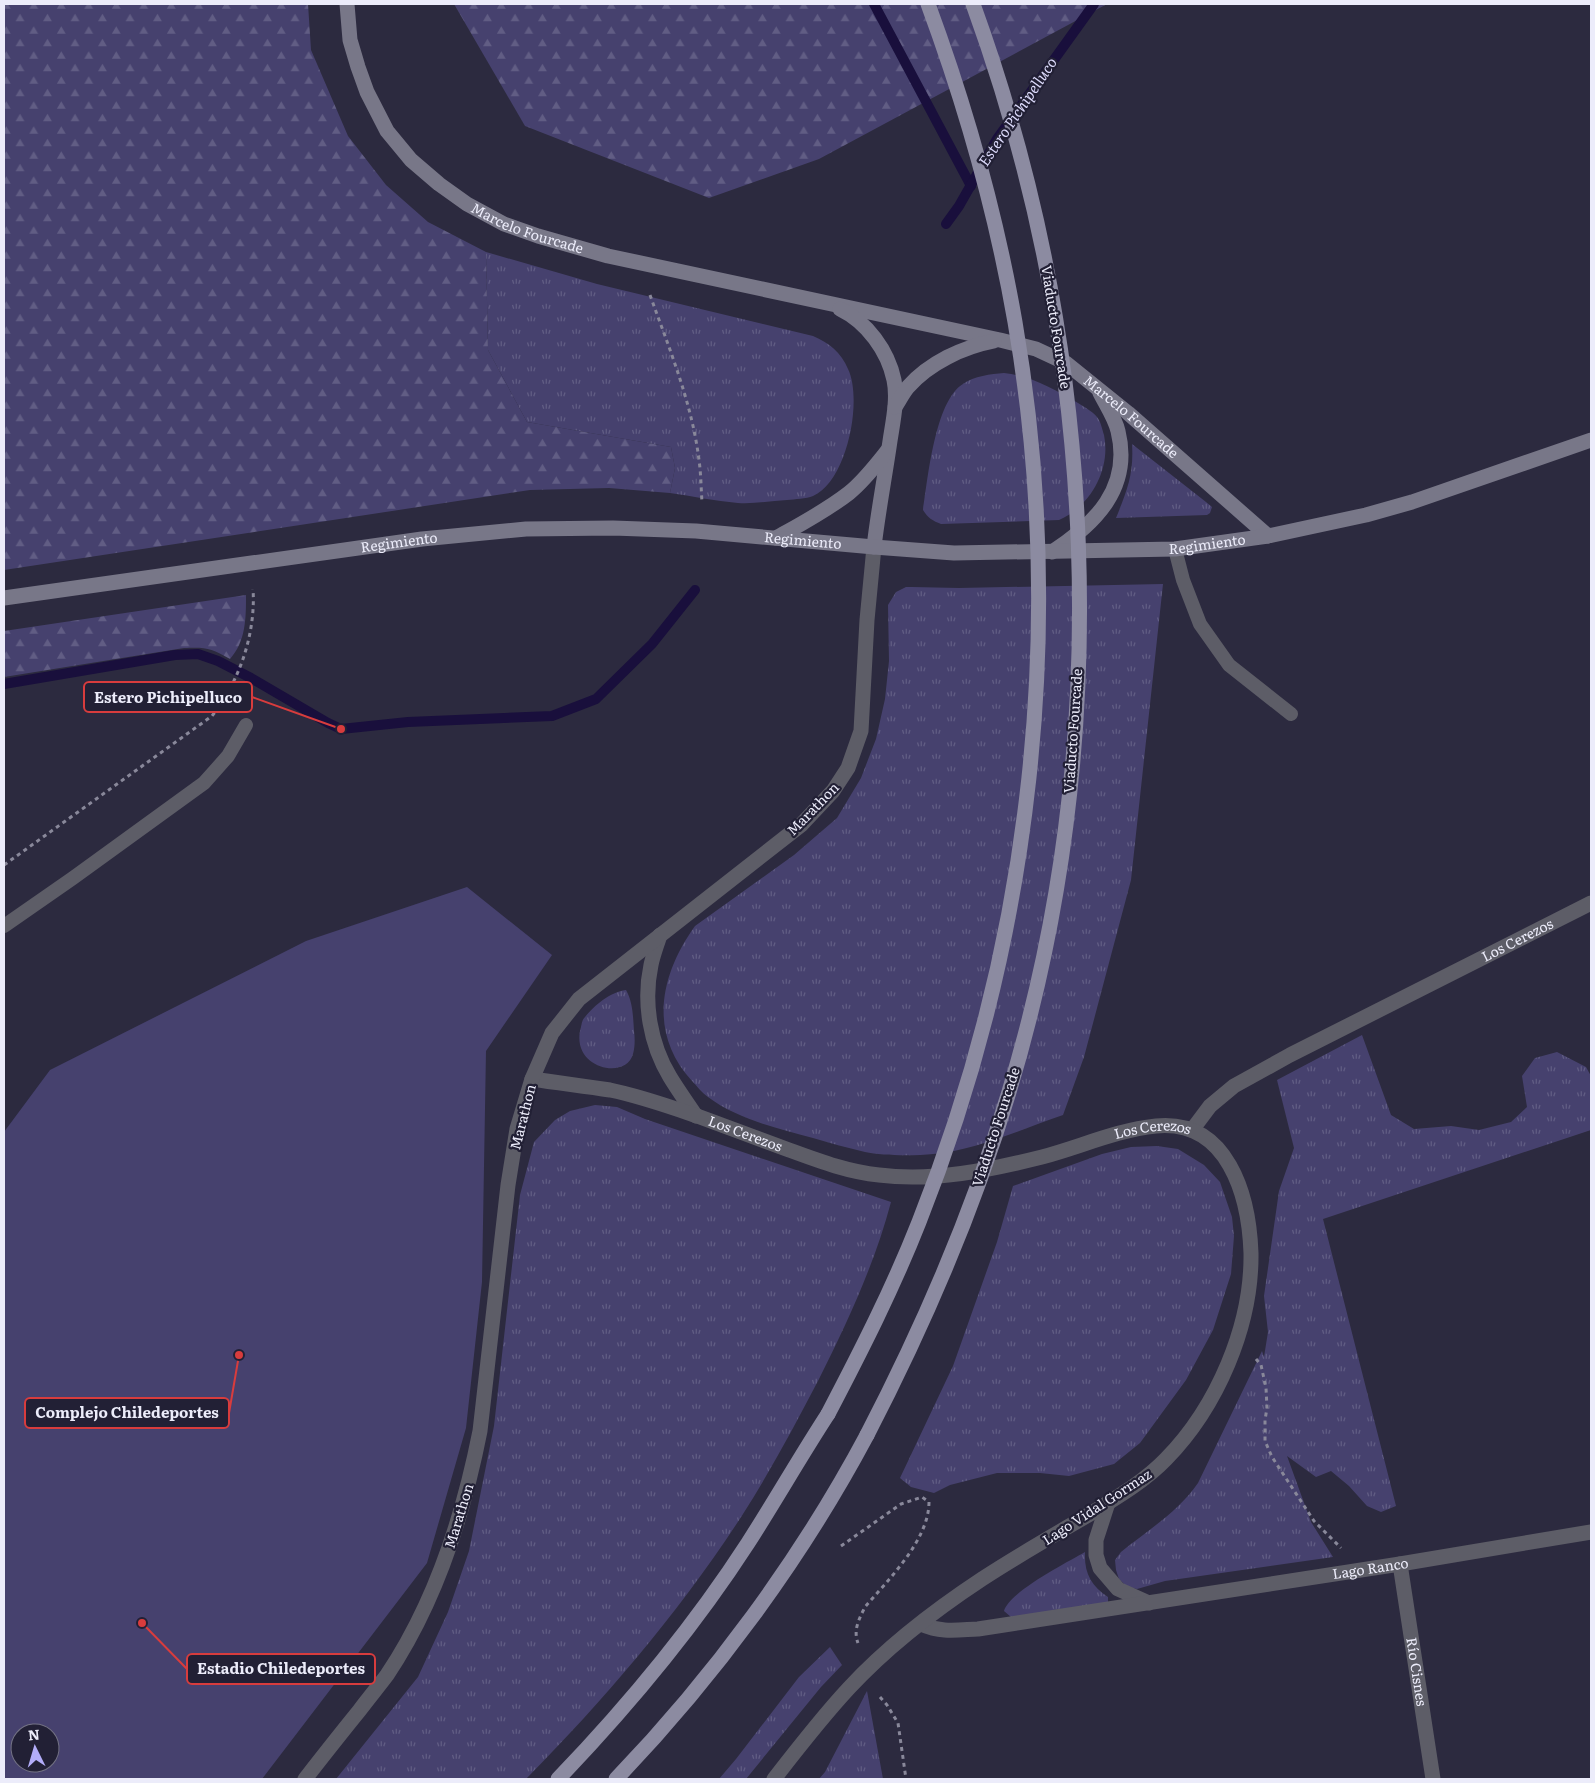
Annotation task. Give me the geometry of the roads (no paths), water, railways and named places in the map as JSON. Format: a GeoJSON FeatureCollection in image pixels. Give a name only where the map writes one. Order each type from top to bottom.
{"type":"FeatureCollection","features":[{"type":"Feature","properties":{"kind":"main road","name":"Marcelo Fourcade"},"geometry":{"type":"LineString","coordinates":[[347,4],[350,40],[358,67],[367,92],[387,131],[411,160],[439,184],[467,204],[504,224],[608,256],[1036,349],[1066,363],[1097,387],[1268,536]]}},
{"type":"Feature","properties":{"kind":"main road"},"geometry":{"type":"LineString","coordinates":[[558,1779],[613,1720],[690,1625],[748,1544],[828,1414],[868,1336],[915,1232],[966,1090],[1001,954],[1015,884],[1025,815],[1033,736],[1038,621],[1037,533],[1033,463],[1014,314],[986,185],[968,121],[928,4]]}},
{"type":"Feature","properties":{"kind":"main road","name":"Viaducto Fourcade"},"geometry":{"type":"LineString","coordinates":[[616,1779],[687,1700],[771,1590],[816,1524],[867,1435],[901,1369],[961,1232],[987,1161],[1010,1090],[1029,1018],[1045,945],[1057,881],[1069,798],[1075,728],[1080,588],[1074,457],[1066,380],[1051,290],[1026,174],[1007,106],[973,4]]}},
{"type":"Feature","properties":{"kind":"main road","name":"Marcelo Fourcade"},"geometry":{"type":"LineString","coordinates":[[827,303],[847,313],[864,326],[879,344],[895,381],[895,407],[874,548]]}},
{"type":"Feature","properties":{"kind":"main road"},"geometry":{"type":"LineString","coordinates":[[895,407],[908,388],[925,372],[963,350],[1000,340]]}},
{"type":"Feature","properties":{"kind":"main road"},"geometry":{"type":"LineString","coordinates":[[1052,552],[1073,538],[1089,523],[1104,508],[1115,490],[1120,468],[1121,447],[1118,429],[1097,387]]}},
{"type":"Feature","properties":{"kind":"main road","name":"Regimiento"},"geometry":{"type":"LineString","coordinates":[[4,598],[402,542],[526,529],[613,528],[696,531],[874,548],[954,552],[1175,549],[1268,536],[1366,515],[1591,440]]}},
{"type":"Feature","properties":{"kind":"main road"},"geometry":{"type":"LineString","coordinates":[[776,538],[818,514],[849,493],[889,449]]}},
{"type":"Feature","properties":{"kind":"street","name":"Marathon"},"geometry":{"type":"LineString","coordinates":[[305,1779],[387,1675],[411,1634],[432,1591],[453,1538],[472,1471],[480,1432],[508,1185],[517,1129],[532,1080],[552,1033],[579,999],[802,825],[833,791],[848,768],[861,731],[867,620],[874,548]]}},
{"type":"Feature","properties":{"kind":"street","name":"Los Cerezos"},"geometry":{"type":"LineString","coordinates":[[532,1080],[612,1091],[696,1116],[828,1164],[857,1172],[884,1176],[937,1177],[990,1169],[1043,1156],[1118,1133],[1155,1126],[1176,1125],[1192,1130],[1210,1106],[1242,1082],[1290,1055],[1591,903]]}},
{"type":"Feature","properties":{"kind":"street","name":"Los Cerezos"},"geometry":{"type":"LineString","coordinates":[[660,935],[651,963],[647,992],[653,1036],[659,1056],[669,1076],[696,1116]]}},
{"type":"Feature","properties":{"kind":"street","name":"Lago Vidal Gormaz"},"geometry":{"type":"LineString","coordinates":[[774,1779],[807,1736],[872,1665],[921,1624],[980,1580],[1108,1503],[1146,1477],[1166,1460],[1203,1412],[1224,1374],[1238,1336],[1247,1300],[1251,1270],[1250,1242],[1247,1210],[1239,1182],[1226,1160],[1211,1142],[1192,1130]]}},
{"type":"Feature","properties":{"kind":"street"},"geometry":{"type":"LineString","coordinates":[[1108,1503],[1096,1540],[1096,1555],[1100,1568],[1118,1588],[1149,1603]]}},
{"type":"Feature","properties":{"kind":"street","name":"Lago Ranco"},"geometry":{"type":"LineString","coordinates":[[921,1624],[946,1631],[970,1629],[1362,1570],[1591,1532]]}},
{"type":"Feature","properties":{"kind":"street","name":"Río Cisnes"},"geometry":{"type":"LineString","coordinates":[[1400,1564],[1433,1779]]}},
{"type":"Feature","properties":{"kind":"lane"},"geometry":{"type":"LineString","coordinates":[[1175,549],[1183,580],[1200,624],[1229,665],[1291,714]]}},
{"type":"Feature","properties":{"kind":"lane"},"geometry":{"type":"LineString","coordinates":[[4,926],[204,783],[228,756],[246,725]]}},
{"type":"Feature","properties":{"kind":"waterway"},"geometry":{"type":"LineString","coordinates":[[874,4],[971,186]]}},
{"type":"Feature","properties":{"kind":"waterway","name":"Estero Pichipelluco"},"geometry":{"type":"LineString","coordinates":[[946,224],[959,206],[997,139],[1094,4]]}},
{"type":"Feature","properties":{"kind":"waterway","name":"Estero Pichipelluco"},"geometry":{"type":"LineString","coordinates":[[4,684],[175,655],[198,654],[218,661],[251,678],[341,729],[408,722],[552,716],[596,699],[652,644],[695,590]]}},
{"type":"Feature","properties":{"kind":"place","name":"Estero Pichipelluco"},"geometry":{"type":"Point","coordinates":[341,729]}},
{"type":"Feature","properties":{"kind":"place","name":"Complejo Chiledeportes"},"geometry":{"type":"Point","coordinates":[239,1355]}},
{"type":"Feature","properties":{"kind":"place","name":"Estadio Chiledeportes"},"geometry":{"type":"Point","coordinates":[142,1623]}}]}
